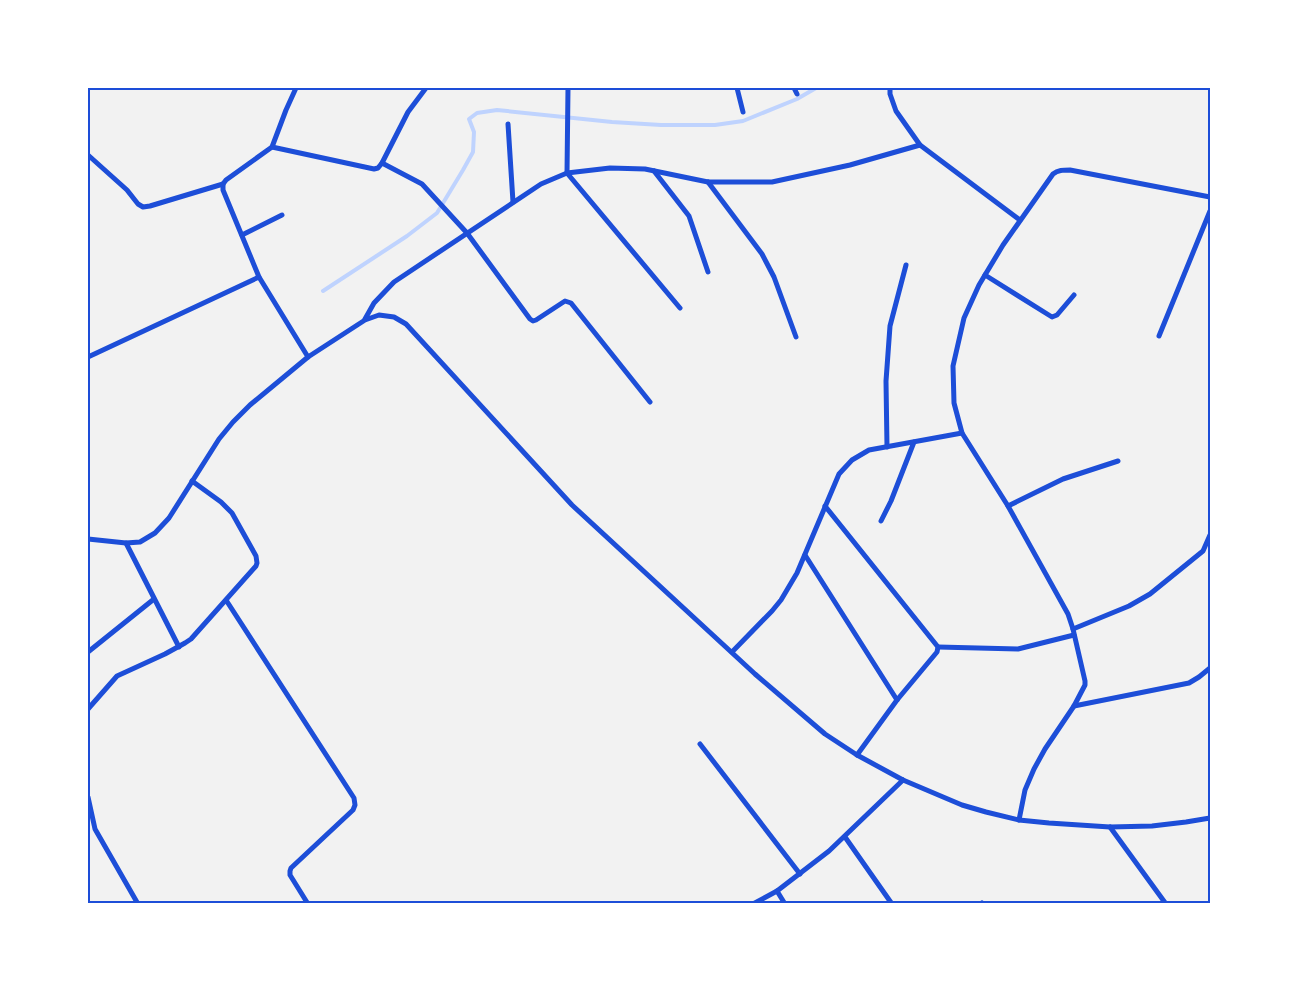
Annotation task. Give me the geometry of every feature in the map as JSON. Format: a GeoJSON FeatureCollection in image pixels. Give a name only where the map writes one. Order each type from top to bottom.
{"type":"FeatureCollection","features":[{"type":"Feature","properties":{"kind":"street"},"geometry":{"type":"LineString","coordinates":[[88,155],[143,207],[223,184],[272,147],[296,88]]}},
{"type":"Feature","properties":{"kind":"street"},"geometry":{"type":"LineString","coordinates":[[272,147],[374,169],[378,168],[408,112],[426,88]]}},
{"type":"Feature","properties":{"kind":"street"},"geometry":{"type":"LineString","coordinates":[[568,88],[567,173],[680,308]]}},
{"type":"Feature","properties":{"kind":"street"},"geometry":{"type":"LineString","coordinates":[[737,88],[744,112]]}},
{"type":"Feature","properties":{"kind":"street"},"geometry":{"type":"LineString","coordinates":[[794,88],[797,94]]}},
{"type":"Feature","properties":{"kind":"street"},"geometry":{"type":"LineString","coordinates":[[890,88],[890,94],[896,111],[920,145],[1020,220]]}},
{"type":"Feature","properties":{"kind":"street"},"geometry":{"type":"LineString","coordinates":[[508,124],[513,202]]}},
{"type":"Feature","properties":{"kind":"street"},"geometry":{"type":"LineString","coordinates":[[365,320],[374,303],[394,282],[541,184],[567,173],[610,168],[645,168],[708,182],[772,182],[850,165],[920,145]]}},
{"type":"Feature","properties":{"kind":"street"},"geometry":{"type":"LineString","coordinates":[[382,163],[422,184],[466,233],[527,317],[533,321],[563,301],[571,303],[650,402]]}},
{"type":"Feature","properties":{"kind":"street"},"geometry":{"type":"LineString","coordinates":[[654,170],[689,216],[708,272]]}},
{"type":"Feature","properties":{"kind":"street"},"geometry":{"type":"LineString","coordinates":[[1019,820],[1026,790],[1034,769],[1074,706],[1083,690],[1085,681],[1068,614],[1008,506],[962,433],[954,403],[953,366],[964,318],[979,285],[1020,220],[1053,174],[1060,170],[1070,170],[1210,197]]}},
{"type":"Feature","properties":{"kind":"street"},"geometry":{"type":"LineString","coordinates":[[708,182],[762,254],[774,277],[796,337]]}},
{"type":"Feature","properties":{"kind":"street"},"geometry":{"type":"LineString","coordinates":[[223,184],[223,190],[259,277],[308,357]]}},
{"type":"Feature","properties":{"kind":"street"},"geometry":{"type":"LineString","coordinates":[[1158,336],[1210,212]]}},
{"type":"Feature","properties":{"kind":"street"},"geometry":{"type":"LineString","coordinates":[[242,235],[282,215]]}},
{"type":"Feature","properties":{"kind":"street"},"geometry":{"type":"LineString","coordinates":[[888,447],[886,380],[890,326],[906,265]]}},
{"type":"Feature","properties":{"kind":"street"},"geometry":{"type":"LineString","coordinates":[[985,275],[1052,317],[1057,315],[1074,295]]}},
{"type":"Feature","properties":{"kind":"street"},"geometry":{"type":"LineString","coordinates":[[88,357],[259,277]]}},
{"type":"Feature","properties":{"kind":"street"},"geometry":{"type":"LineString","coordinates":[[88,539],[126,543],[140,542],[155,533],[169,518],[219,439],[250,405],[308,357],[365,320],[379,315],[394,318],[406,324],[572,505],[732,652],[825,734],[857,755],[904,780],[962,805],[1019,820],[1110,827],[1152,826],[1210,818]]}},
{"type":"Feature","properties":{"kind":"street"},"geometry":{"type":"LineString","coordinates":[[732,652],[781,600],[797,574],[839,474],[852,460],[869,450],[962,433]]}},
{"type":"Feature","properties":{"kind":"street"},"geometry":{"type":"LineString","coordinates":[[881,521],[891,501],[914,442]]}},
{"type":"Feature","properties":{"kind":"street"},"geometry":{"type":"LineString","coordinates":[[1008,506],[1063,479],[1118,461]]}},
{"type":"Feature","properties":{"kind":"street"},"geometry":{"type":"LineString","coordinates":[[88,709],[117,676],[179,647],[196,634],[256,566],[256,556],[232,513],[192,480]]}},
{"type":"Feature","properties":{"kind":"street"},"geometry":{"type":"LineString","coordinates":[[826,506],[938,647]]}},
{"type":"Feature","properties":{"kind":"street"},"geometry":{"type":"LineString","coordinates":[[938,647],[1018,649],[1074,632],[1140,601],[1200,555],[1206,548],[1210,534]]}},
{"type":"Feature","properties":{"kind":"street"},"geometry":{"type":"LineString","coordinates":[[126,543],[179,647]]}},
{"type":"Feature","properties":{"kind":"street"},"geometry":{"type":"LineString","coordinates":[[805,555],[896,700]]}},
{"type":"Feature","properties":{"kind":"street"},"geometry":{"type":"LineString","coordinates":[[88,652],[154,598]]}},
{"type":"Feature","properties":{"kind":"street"},"geometry":{"type":"LineString","coordinates":[[226,600],[354,798],[353,810],[291,868],[290,875],[308,904]]}},
{"type":"Feature","properties":{"kind":"street"},"geometry":{"type":"LineString","coordinates":[[857,755],[896,700],[937,652],[938,647]]}},
{"type":"Feature","properties":{"kind":"street"},"geometry":{"type":"LineString","coordinates":[[1074,706],[1189,683],[1210,668]]}},
{"type":"Feature","properties":{"kind":"street"},"geometry":{"type":"LineString","coordinates":[[700,744],[800,874]]}},
{"type":"Feature","properties":{"kind":"street"},"geometry":{"type":"LineString","coordinates":[[753,904],[777,891],[829,851],[904,780]]}},
{"type":"Feature","properties":{"kind":"street"},"geometry":{"type":"LineString","coordinates":[[88,797],[94,829],[138,904]]}},
{"type":"Feature","properties":{"kind":"street"},"geometry":{"type":"LineString","coordinates":[[1110,827],[1166,904]]}},
{"type":"Feature","properties":{"kind":"street"},"geometry":{"type":"LineString","coordinates":[[845,837],[892,904]]}},
{"type":"Feature","properties":{"kind":"street"},"geometry":{"type":"LineString","coordinates":[[777,891],[785,904]]}},
{"type":"Feature","properties":{"kind":"waterway"},"geometry":{"type":"LineString","coordinates":[[323,291],[407,236],[437,213],[473,152],[474,132],[469,119],[477,113],[497,110],[612,122],[661,125],[715,125],[743,121],[797,99],[816,88]]}}]}
